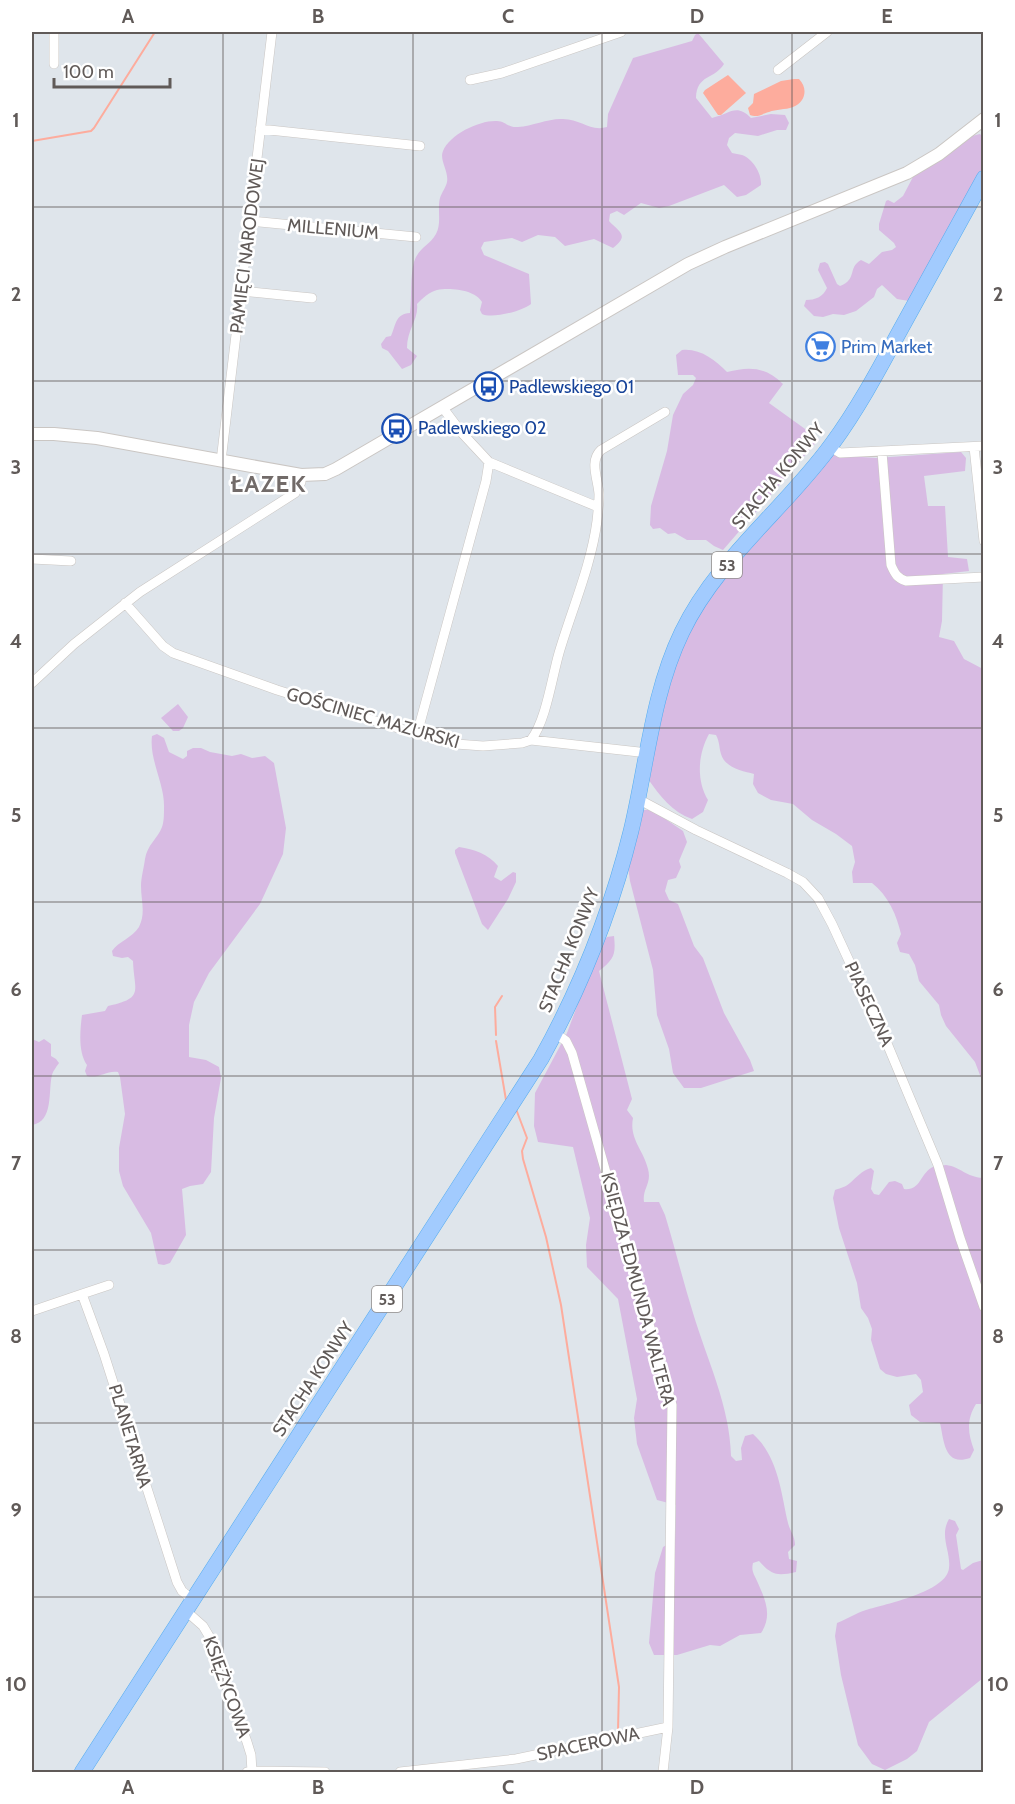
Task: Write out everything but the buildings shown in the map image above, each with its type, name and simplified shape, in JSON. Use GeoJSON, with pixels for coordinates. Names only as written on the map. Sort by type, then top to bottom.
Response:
{"type":"FeatureCollection","features":[{"type":"Feature","properties":{"kind":"main road","name":"STACHA KONWY"},"geometry":{"type":"LineString","coordinates":[[82,1773],[507,1113],[555,1033],[577,990],[601,929],[622,864],[666,671],[673,651],[696,606],[728,563],[792,493],[830,447],[872,383],[984,178]]}},
{"type":"Feature","properties":{"kind":"street"},"geometry":{"type":"LineString","coordinates":[[54,32],[54,64]]}},
{"type":"Feature","properties":{"kind":"street","name":"PAMIĘCI NARODOWEJ"},"geometry":{"type":"LineString","coordinates":[[221,460],[272,32]]}},
{"type":"Feature","properties":{"kind":"street"},"geometry":{"type":"LineString","coordinates":[[470,80],[502,73],[621,32]]}},
{"type":"Feature","properties":{"kind":"street"},"geometry":{"type":"LineString","coordinates":[[778,70],[827,32]]}},
{"type":"Feature","properties":{"kind":"street"},"geometry":{"type":"LineString","coordinates":[[32,434],[97,438],[301,475],[325,474],[443,408],[688,264],[900,177],[981,125]]}},
{"type":"Feature","properties":{"kind":"street"},"geometry":{"type":"LineString","coordinates":[[260,129],[420,146]]}},
{"type":"Feature","properties":{"kind":"street","name":"MILLENIUM"},"geometry":{"type":"LineString","coordinates":[[250,221],[416,237]]}},
{"type":"Feature","properties":{"kind":"street"},"geometry":{"type":"LineString","coordinates":[[241,291],[312,298]]}},
{"type":"Feature","properties":{"kind":"street"},"geometry":{"type":"LineString","coordinates":[[443,408],[456,427],[489,462],[598,507]]}},
{"type":"Feature","properties":{"kind":"street"},"geometry":{"type":"LineString","coordinates":[[531,740],[539,727],[597,524],[599,495],[595,464],[598,452],[665,412]]}},
{"type":"Feature","properties":{"kind":"street"},"geometry":{"type":"LineString","coordinates":[[830,447],[840,453],[979,446],[984,541]]}},
{"type":"Feature","properties":{"kind":"street"},"geometry":{"type":"LineString","coordinates":[[882,452],[891,565],[895,574],[906,581],[984,578]]}},
{"type":"Feature","properties":{"kind":"street"},"geometry":{"type":"LineString","coordinates":[[417,734],[486,481],[489,462]]}},
{"type":"Feature","properties":{"kind":"street"},"geometry":{"type":"LineString","coordinates":[[32,683],[74,644],[125,603],[289,498],[299,488],[301,475]]}},
{"type":"Feature","properties":{"kind":"street"},"geometry":{"type":"LineString","coordinates":[[32,559],[71,561]]}},
{"type":"Feature","properties":{"kind":"street","name":"GOŚCINIEC MAZURSKI"},"geometry":{"type":"LineString","coordinates":[[125,603],[163,646],[180,657],[417,734],[456,744],[475,746],[522,743],[531,740],[648,753]]}},
{"type":"Feature","properties":{"kind":"street","name":"PIASECZNA"},"geometry":{"type":"LineString","coordinates":[[638,800],[787,873],[803,882],[818,898],[886,1041],[938,1166],[984,1307]]}},
{"type":"Feature","properties":{"kind":"street","name":"KSIĘDZA EDMUNDA WALTERA"},"geometry":{"type":"LineString","coordinates":[[555,1033],[566,1041],[572,1053],[672,1405],[668,1727],[663,1773]]}},
{"type":"Feature","properties":{"kind":"street"},"geometry":{"type":"LineString","coordinates":[[32,1311],[109,1285]]}},
{"type":"Feature","properties":{"kind":"street","name":"PLANETARNA"},"geometry":{"type":"LineString","coordinates":[[82,1294],[108,1364],[177,1582],[190,1605]]}},
{"type":"Feature","properties":{"kind":"street","name":"KSIĘŻYCOWA"},"geometry":{"type":"LineString","coordinates":[[190,1605],[209,1636],[247,1742],[250,1772]]}},
{"type":"Feature","properties":{"kind":"street","name":"SPACEROWA"},"geometry":{"type":"LineString","coordinates":[[400,1773],[516,1760],[668,1727]]}},
{"type":"Feature","properties":{"kind":"street"},"geometry":{"type":"LineString","coordinates":[[250,1772],[325,1773]]}},
{"type":"Feature","properties":{"kind":"shaded area"},"geometry":{"type":"Polygon","coordinates":[[[698,33],[724,64],[716,73],[703,81],[697,90],[696,98],[712,118],[737,110],[751,118],[771,114],[785,115],[789,123],[786,130],[777,130],[758,136],[735,133],[729,138],[727,145],[732,153],[746,157],[756,167],[761,185],[746,195],[737,197],[724,185],[669,206],[659,208],[641,203],[624,215],[617,211],[610,214],[609,221],[622,237],[613,248],[594,239],[565,246],[555,237],[538,235],[522,242],[512,238],[484,242],[481,248],[484,255],[529,274],[531,304],[493,316],[482,314],[480,310],[482,302],[469,292],[449,289],[431,292],[417,304],[409,335],[407,348],[417,356],[411,365],[402,369],[388,351],[382,348],[381,344],[386,337],[391,336],[401,315],[410,313],[414,262],[438,230],[440,198],[447,182],[442,154],[452,139],[466,129],[490,121],[500,121],[518,127],[563,119],[595,128],[607,127],[608,114],[633,58],[692,41],[698,33]]]}},
{"type":"Feature","properties":{"kind":"shaded area"},"geometry":{"type":"Polygon","coordinates":[[[728,75],[746,93],[721,115],[718,115],[703,93],[728,75]]]}},
{"type":"Feature","properties":{"kind":"shaded area"},"geometry":{"type":"Polygon","coordinates":[[[799,79],[804,86],[801,102],[790,108],[757,116],[750,115],[748,108],[753,103],[754,94],[781,81],[799,79]]]}},
{"type":"Feature","properties":{"kind":"shaded area"},"geometry":{"type":"Polygon","coordinates":[[[980,134],[983,137],[983,167],[909,301],[897,299],[882,285],[877,289],[874,297],[856,311],[844,315],[814,316],[804,306],[806,300],[818,297],[827,288],[818,270],[820,263],[828,264],[840,286],[849,280],[854,266],[861,260],[869,264],[882,252],[896,247],[879,230],[886,201],[894,203],[903,196],[913,177],[972,136],[980,134]]]}},
{"type":"Feature","properties":{"kind":"shaded area"},"geometry":{"type":"Polygon","coordinates":[[[682,350],[701,353],[727,372],[757,369],[777,378],[783,384],[769,403],[819,439],[723,550],[706,540],[687,540],[675,533],[668,534],[660,528],[653,529],[650,525],[651,506],[667,451],[673,415],[683,394],[693,385],[696,378],[693,375],[678,375],[676,355],[682,350]]]}},
{"type":"Feature","properties":{"kind":"shaded area"},"geometry":{"type":"Polygon","coordinates":[[[961,452],[966,458],[965,471],[924,476],[928,506],[945,506],[948,557],[967,559],[969,571],[943,574],[942,621],[939,637],[954,641],[964,659],[983,669],[983,1083],[975,1062],[946,1026],[939,1005],[919,981],[915,965],[909,954],[900,952],[897,943],[901,934],[887,900],[872,883],[853,883],[852,872],[855,862],[852,846],[812,820],[793,804],[771,800],[758,793],[753,784],[754,774],[735,768],[723,759],[716,735],[709,734],[701,758],[700,776],[708,800],[703,812],[692,819],[678,812],[648,779],[667,678],[684,636],[712,592],[833,455],[876,458],[961,452]]]}},
{"type":"Feature","properties":{"kind":"shaded area"},"geometry":{"type":"Polygon","coordinates":[[[178,704],[188,717],[183,728],[173,731],[161,718],[178,704]]]}},
{"type":"Feature","properties":{"kind":"shaded area"},"geometry":{"type":"Polygon","coordinates":[[[157,734],[164,738],[169,752],[183,759],[187,756],[187,751],[193,748],[232,756],[241,754],[252,758],[265,756],[274,763],[286,828],[283,854],[260,904],[209,973],[194,1002],[189,1025],[189,1057],[206,1060],[219,1067],[221,1078],[214,1118],[211,1172],[203,1184],[182,1189],[186,1235],[170,1263],[164,1265],[158,1264],[151,1233],[123,1186],[119,1171],[119,1148],[125,1114],[120,1077],[118,1072],[87,1076],[85,1071],[87,1065],[80,1041],[82,1015],[105,1011],[108,1006],[128,1000],[135,992],[133,961],[128,957],[113,956],[112,951],[136,931],[141,922],[143,912],[141,883],[145,859],[163,823],[164,799],[152,745],[152,736],[157,734]]]}},
{"type":"Feature","properties":{"kind":"shaded area"},"geometry":{"type":"Polygon","coordinates":[[[641,810],[652,810],[683,831],[687,842],[679,861],[681,867],[676,878],[668,880],[665,891],[669,900],[678,904],[694,946],[703,958],[724,1013],[754,1071],[701,1088],[684,1088],[673,1073],[669,1049],[657,1015],[653,970],[628,867],[641,810]]]}},
{"type":"Feature","properties":{"kind":"shaded area"},"geometry":{"type":"Polygon","coordinates":[[[459,847],[490,858],[498,866],[494,877],[501,881],[513,872],[516,873],[516,882],[508,899],[488,930],[482,924],[455,853],[459,847]]]}},
{"type":"Feature","properties":{"kind":"shaded area"},"geometry":{"type":"Polygon","coordinates":[[[614,936],[613,956],[599,971],[632,1099],[627,1110],[633,1118],[633,1132],[649,1174],[644,1202],[659,1202],[665,1215],[727,1419],[731,1456],[736,1461],[742,1460],[741,1448],[745,1436],[753,1434],[768,1453],[777,1475],[788,1523],[795,1542],[788,1552],[789,1559],[797,1561],[796,1572],[784,1574],[776,1574],[768,1570],[759,1561],[753,1563],[753,1572],[767,1607],[767,1620],[761,1633],[740,1635],[720,1646],[710,1645],[677,1655],[654,1655],[649,1643],[655,1573],[663,1547],[675,1540],[676,1505],[657,1500],[637,1444],[634,1418],[637,1399],[618,1299],[587,1267],[586,1245],[590,1218],[573,1147],[538,1142],[534,1126],[535,1093],[567,1033],[599,947],[607,937],[614,936]]]}},
{"type":"Feature","properties":{"kind":"shaded area"},"geometry":{"type":"Polygon","coordinates":[[[32,1039],[39,1042],[44,1039],[51,1044],[51,1056],[59,1063],[52,1075],[47,1112],[39,1123],[32,1125],[32,1039]]]}},
{"type":"Feature","properties":{"kind":"shaded area"},"geometry":{"type":"Polygon","coordinates":[[[946,1165],[983,1178],[984,1404],[976,1404],[971,1416],[969,1427],[974,1450],[970,1458],[961,1460],[955,1459],[947,1450],[940,1423],[920,1422],[911,1415],[909,1405],[923,1392],[921,1380],[916,1374],[897,1377],[886,1374],[880,1369],[871,1340],[872,1329],[861,1308],[857,1283],[839,1228],[833,1198],[835,1190],[847,1186],[862,1172],[871,1168],[874,1171],[871,1189],[874,1194],[879,1195],[889,1182],[895,1181],[902,1184],[904,1189],[913,1188],[931,1168],[946,1165]]]}},
{"type":"Feature","properties":{"kind":"shaded area"},"geometry":{"type":"Polygon","coordinates":[[[949,1519],[955,1521],[959,1529],[956,1535],[961,1569],[983,1560],[983,1678],[929,1722],[917,1751],[885,1770],[872,1764],[858,1745],[841,1675],[835,1636],[837,1623],[862,1611],[914,1596],[938,1584],[946,1576],[949,1568],[945,1531],[949,1519]]]}},
{"type":"Feature","properties":{"kind":"waterway"},"geometry":{"type":"LineString","coordinates":[[32,141],[91,131],[155,32]]}},
{"type":"Feature","properties":{"kind":"waterway"},"geometry":{"type":"LineString","coordinates":[[496,1035],[495,1007],[502,996]]}},
{"type":"Feature","properties":{"kind":"waterway"},"geometry":{"type":"LineString","coordinates":[[496,1041],[506,1100]]}},
{"type":"Feature","properties":{"kind":"waterway"},"geometry":{"type":"LineString","coordinates":[[516,1109],[527,1138],[522,1151],[523,1159],[546,1237],[561,1305],[619,1687],[618,1731]]}},
{"type":"Feature","properties":{"kind":"place","name":"Prim Market"},"geometry":{"type":"Point","coordinates":[820,347]}},
{"type":"Feature","properties":{"kind":"place","name":"Padlewskiego 01"},"geometry":{"type":"Point","coordinates":[488,387]}},
{"type":"Feature","properties":{"kind":"place","name":"Padlewskiego 02"},"geometry":{"type":"Point","coordinates":[397,428]}},
{"type":"Feature","properties":{"kind":"district","name":"ŁAZEK"},"geometry":{"type":"Point","coordinates":[269,484]}}]}
